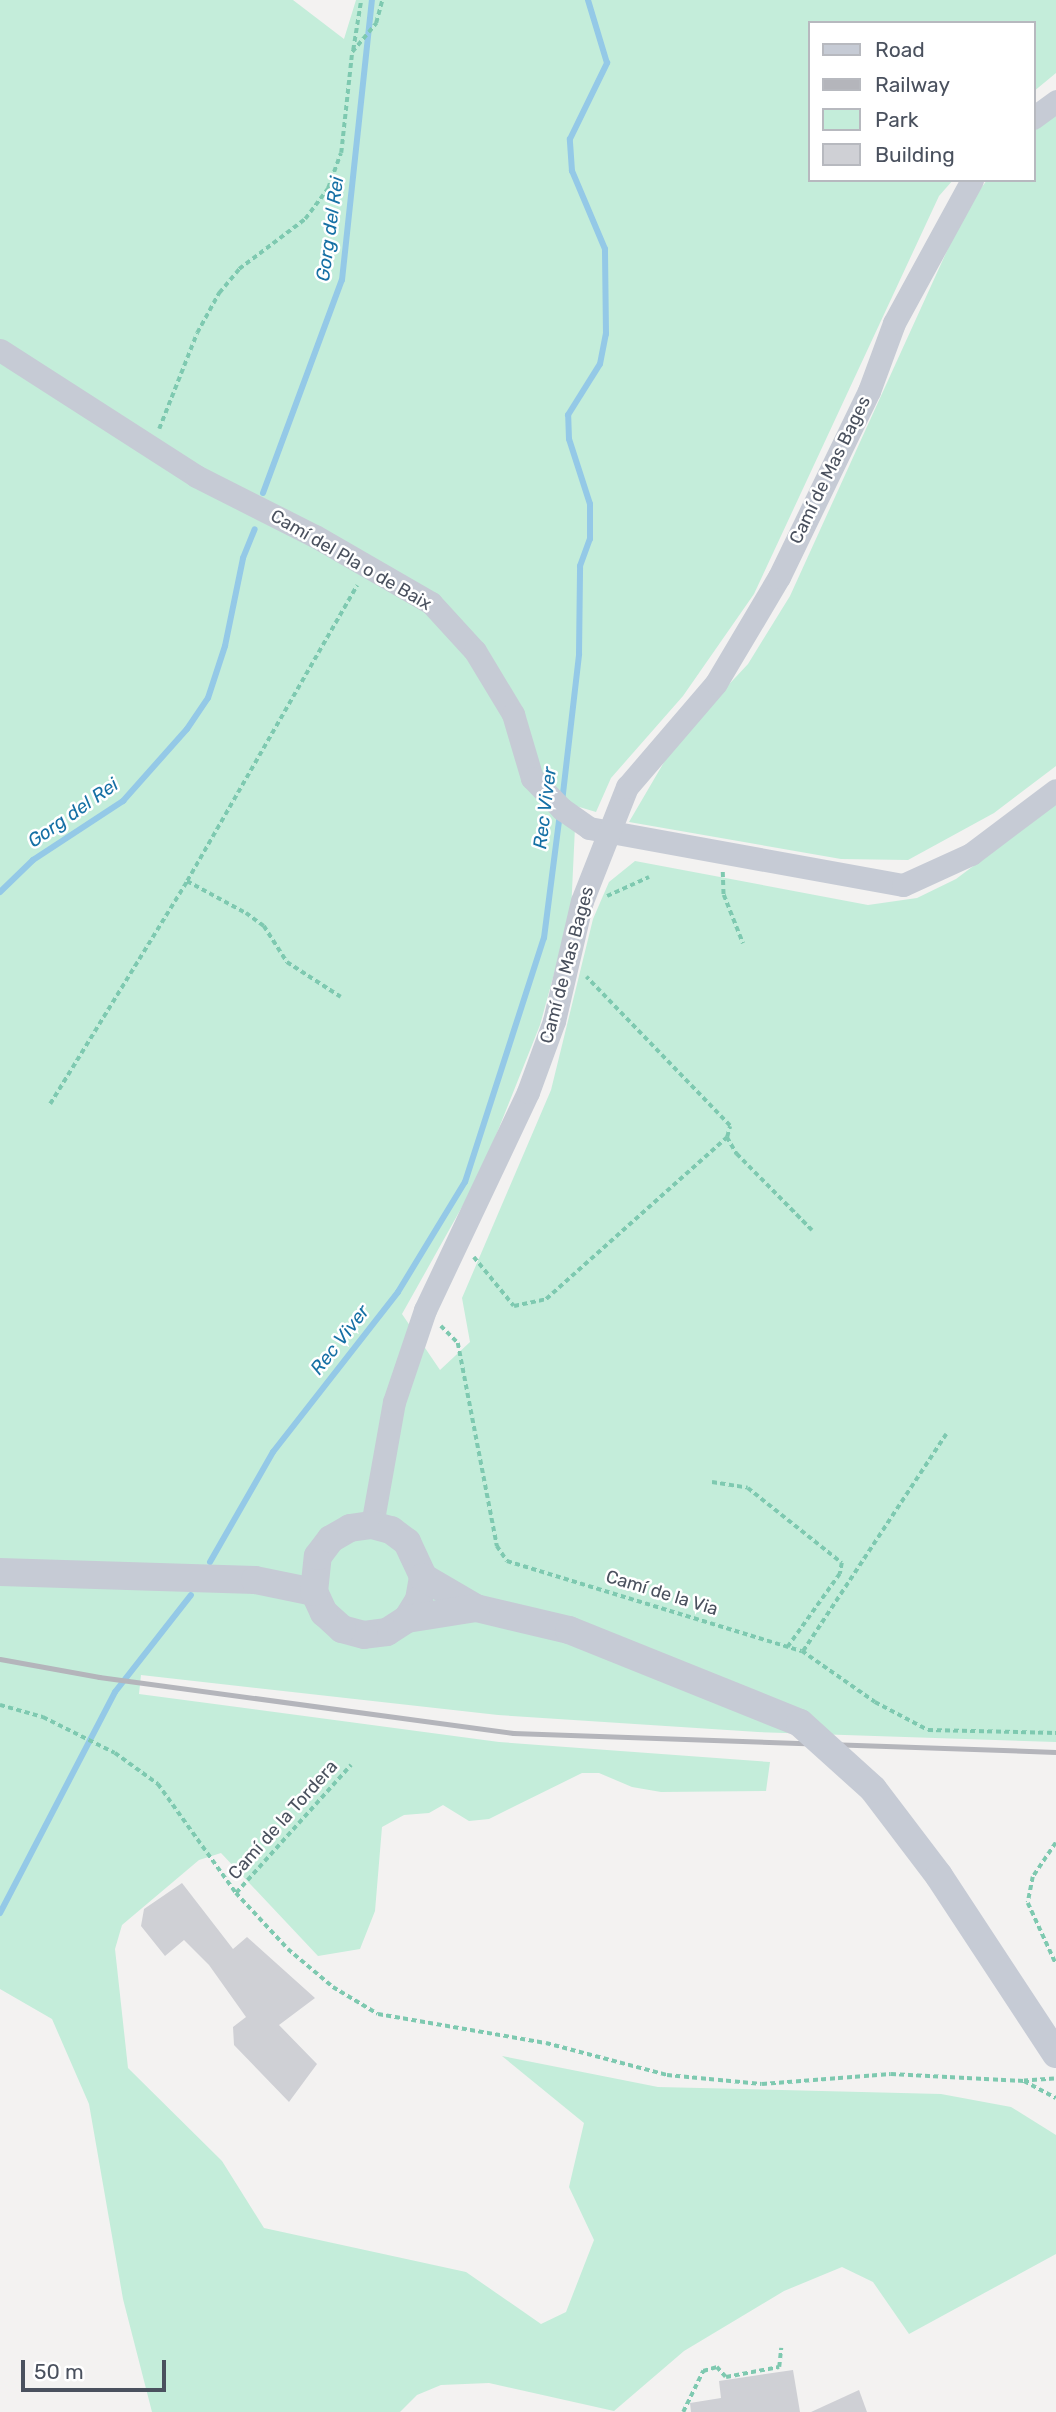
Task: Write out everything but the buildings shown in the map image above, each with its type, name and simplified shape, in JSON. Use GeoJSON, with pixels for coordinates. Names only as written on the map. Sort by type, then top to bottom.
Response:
{"type":"FeatureCollection","features":[{"type":"Feature","properties":{"kind":"street"},"geometry":{"type":"LineString","coordinates":[[1035,117],[1056,101]]}},
{"type":"Feature","properties":{"kind":"street","name":"Camí de Mas Bages"},"geometry":{"type":"LineString","coordinates":[[372,1525],[394,1402],[425,1310],[528,1092],[554,1021],[582,901],[599,856],[598,830],[627,787],[716,683],[779,577],[869,391],[894,323],[971,182]]}},
{"type":"Feature","properties":{"kind":"street","name":"Camí del Pla o de Baix"},"geometry":{"type":"LineString","coordinates":[[0,350],[151,449],[431,603],[475,651],[513,714],[532,778],[562,809],[598,830],[903,885],[971,854],[1056,790]]}},
{"type":"Feature","properties":{"kind":"street"},"geometry":{"type":"LineString","coordinates":[[407,1619],[419,1600],[423,1577],[407,1542],[372,1525],[350,1528],[331,1539],[318,1556],[314,1592],[324,1614],[342,1629],[364,1636],[387,1632],[407,1619],[476,1608]]}},
{"type":"Feature","properties":{"kind":"street"},"geometry":{"type":"LineString","coordinates":[[255,1580],[318,1556]]}},
{"type":"Feature","properties":{"kind":"street"},"geometry":{"type":"LineString","coordinates":[[0,1572],[255,1580],[314,1592]]}},
{"type":"Feature","properties":{"kind":"street"},"geometry":{"type":"LineString","coordinates":[[423,1577],[476,1608],[569,1630],[800,1723],[873,1789],[939,1876],[1056,2054]]}},
{"type":"Feature","properties":{"kind":"path"},"geometry":{"type":"LineString","coordinates":[[151,449],[197,333],[219,293],[239,269],[305,219],[328,188],[341,153],[360,0]]}},
{"type":"Feature","properties":{"kind":"path"},"geometry":{"type":"LineString","coordinates":[[352,52],[376,23],[382,0]]}},
{"type":"Feature","properties":{"kind":"path"},"geometry":{"type":"LineString","coordinates":[[50,1104],[187,881],[367,568]]}},
{"type":"Feature","properties":{"kind":"path"},"geometry":{"type":"LineString","coordinates":[[723,852],[724,895],[743,943]]}},
{"type":"Feature","properties":{"kind":"path"},"geometry":{"type":"LineString","coordinates":[[599,856],[606,876],[601,896],[612,896],[649,877]]}},
{"type":"Feature","properties":{"kind":"path"},"geometry":{"type":"LineString","coordinates":[[187,881],[255,919],[287,962],[341,997]]}},
{"type":"Feature","properties":{"kind":"path"},"geometry":{"type":"LineString","coordinates":[[474,1247],[474,1256],[513,1307],[547,1299],[727,1137],[730,1126],[580,972],[577,983]]}},
{"type":"Feature","properties":{"kind":"path"},"geometry":{"type":"LineString","coordinates":[[727,1137],[737,1153],[811,1230]]}},
{"type":"Feature","properties":{"kind":"path","name":"Camí de la Via"},"geometry":{"type":"LineString","coordinates":[[425,1310],[458,1343],[497,1546],[507,1560],[802,1651],[875,1702],[928,1730],[1056,1733]]}},
{"type":"Feature","properties":{"kind":"path"},"geometry":{"type":"LineString","coordinates":[[802,1651],[946,1434]]}},
{"type":"Feature","properties":{"kind":"path"},"geometry":{"type":"LineString","coordinates":[[712,1482],[748,1488],[842,1563],[840,1574],[788,1647]]}},
{"type":"Feature","properties":{"kind":"path"},"geometry":{"type":"LineString","coordinates":[[0,1705],[43,1717],[115,1753],[158,1784],[236,1893],[288,1950],[333,1987],[378,2014],[546,2043],[667,2075],[762,2084],[891,2074],[1024,2081],[1056,2078]]}},
{"type":"Feature","properties":{"kind":"path","name":"Camí de la Tordera"},"geometry":{"type":"LineString","coordinates":[[236,1893],[351,1765]]}},
{"type":"Feature","properties":{"kind":"path"},"geometry":{"type":"LineString","coordinates":[[1056,1843],[1033,1877],[1028,1903],[1031,1918],[1056,1964]]}},
{"type":"Feature","properties":{"kind":"path"},"geometry":{"type":"LineString","coordinates":[[1024,2081],[1056,2098]]}},
{"type":"Feature","properties":{"kind":"path"},"geometry":{"type":"LineString","coordinates":[[683,2411],[703,2371],[717,2367],[726,2377],[779,2367],[781,2348]]}},
{"type":"Feature","properties":{"kind":"green space"},"geometry":{"type":"Polygon","coordinates":[[[0,0],[293,0],[344,39],[356,0],[1056,0],[1056,73],[1035,90],[1035,21],[808,21],[808,182],[951,182],[939,196],[754,594],[683,696],[611,778],[596,812],[576,806],[571,912],[540,1025],[481,1173],[402,1314],[440,1370],[470,1342],[462,1298],[551,1090],[593,919],[609,882],[635,861],[868,905],[917,898],[956,879],[1056,804],[1056,1742],[758,1732],[498,1715],[141,1675],[139,1694],[499,1742],[770,1762],[766,1791],[661,1792],[632,1787],[599,1773],[582,1773],[489,1819],[469,1821],[443,1805],[429,1813],[404,1815],[382,1827],[375,1911],[360,1949],[318,1956],[221,1853],[199,1860],[122,1925],[115,1949],[128,2068],[222,2161],[264,2228],[466,2272],[541,2324],[566,2312],[594,2240],[569,2187],[584,2123],[502,2056],[658,2087],[941,2094],[1011,2107],[1056,2135],[1056,2254],[909,2334],[873,2282],[842,2267],[784,2291],[684,2351],[614,2411],[489,2383],[441,2385],[417,2395],[400,2412],[152,2412],[123,2299],[89,2104],[52,2019],[0,1989],[0,0]]]}},
{"type":"Feature","properties":{"kind":"green space"},"geometry":{"type":"Polygon","coordinates":[[[1056,113],[1056,766],[994,813],[908,860],[841,859],[629,822],[677,740],[748,664],[790,596],[966,209],[986,182],[1035,182],[1035,128],[1056,113]]]}},
{"type":"Feature","properties":{"kind":"waterway","name":"Gorg del Rei"},"geometry":{"type":"LineString","coordinates":[[263,493],[342,280],[372,0]]}},
{"type":"Feature","properties":{"kind":"waterway","name":"Rec Viver"},"geometry":{"type":"LineString","coordinates":[[562,802],[579,654],[580,566],[590,539],[590,504],[569,439],[568,415],[600,364],[606,334],[605,249],[572,171],[570,139],[607,63],[588,0]]}},
{"type":"Feature","properties":{"kind":"waterway","name":"Gorg del Rei"},"geometry":{"type":"LineString","coordinates":[[0,892],[33,860],[123,801],[187,729],[208,698],[225,646],[243,558],[255,529]]}},
{"type":"Feature","properties":{"kind":"waterway","name":"Rec Viver"},"geometry":{"type":"LineString","coordinates":[[210,1562],[273,1452],[398,1292],[465,1182],[544,938],[560,813]]}},
{"type":"Feature","properties":{"kind":"waterway","name":"Rec Viver"},"geometry":{"type":"LineString","coordinates":[[0,1913],[115,1692],[191,1595]]}},
{"type":"Feature","properties":{"kind":"railway"},"geometry":{"type":"LineString","coordinates":[[0,1659],[99,1677],[513,1733],[1056,1752]]}}]}
